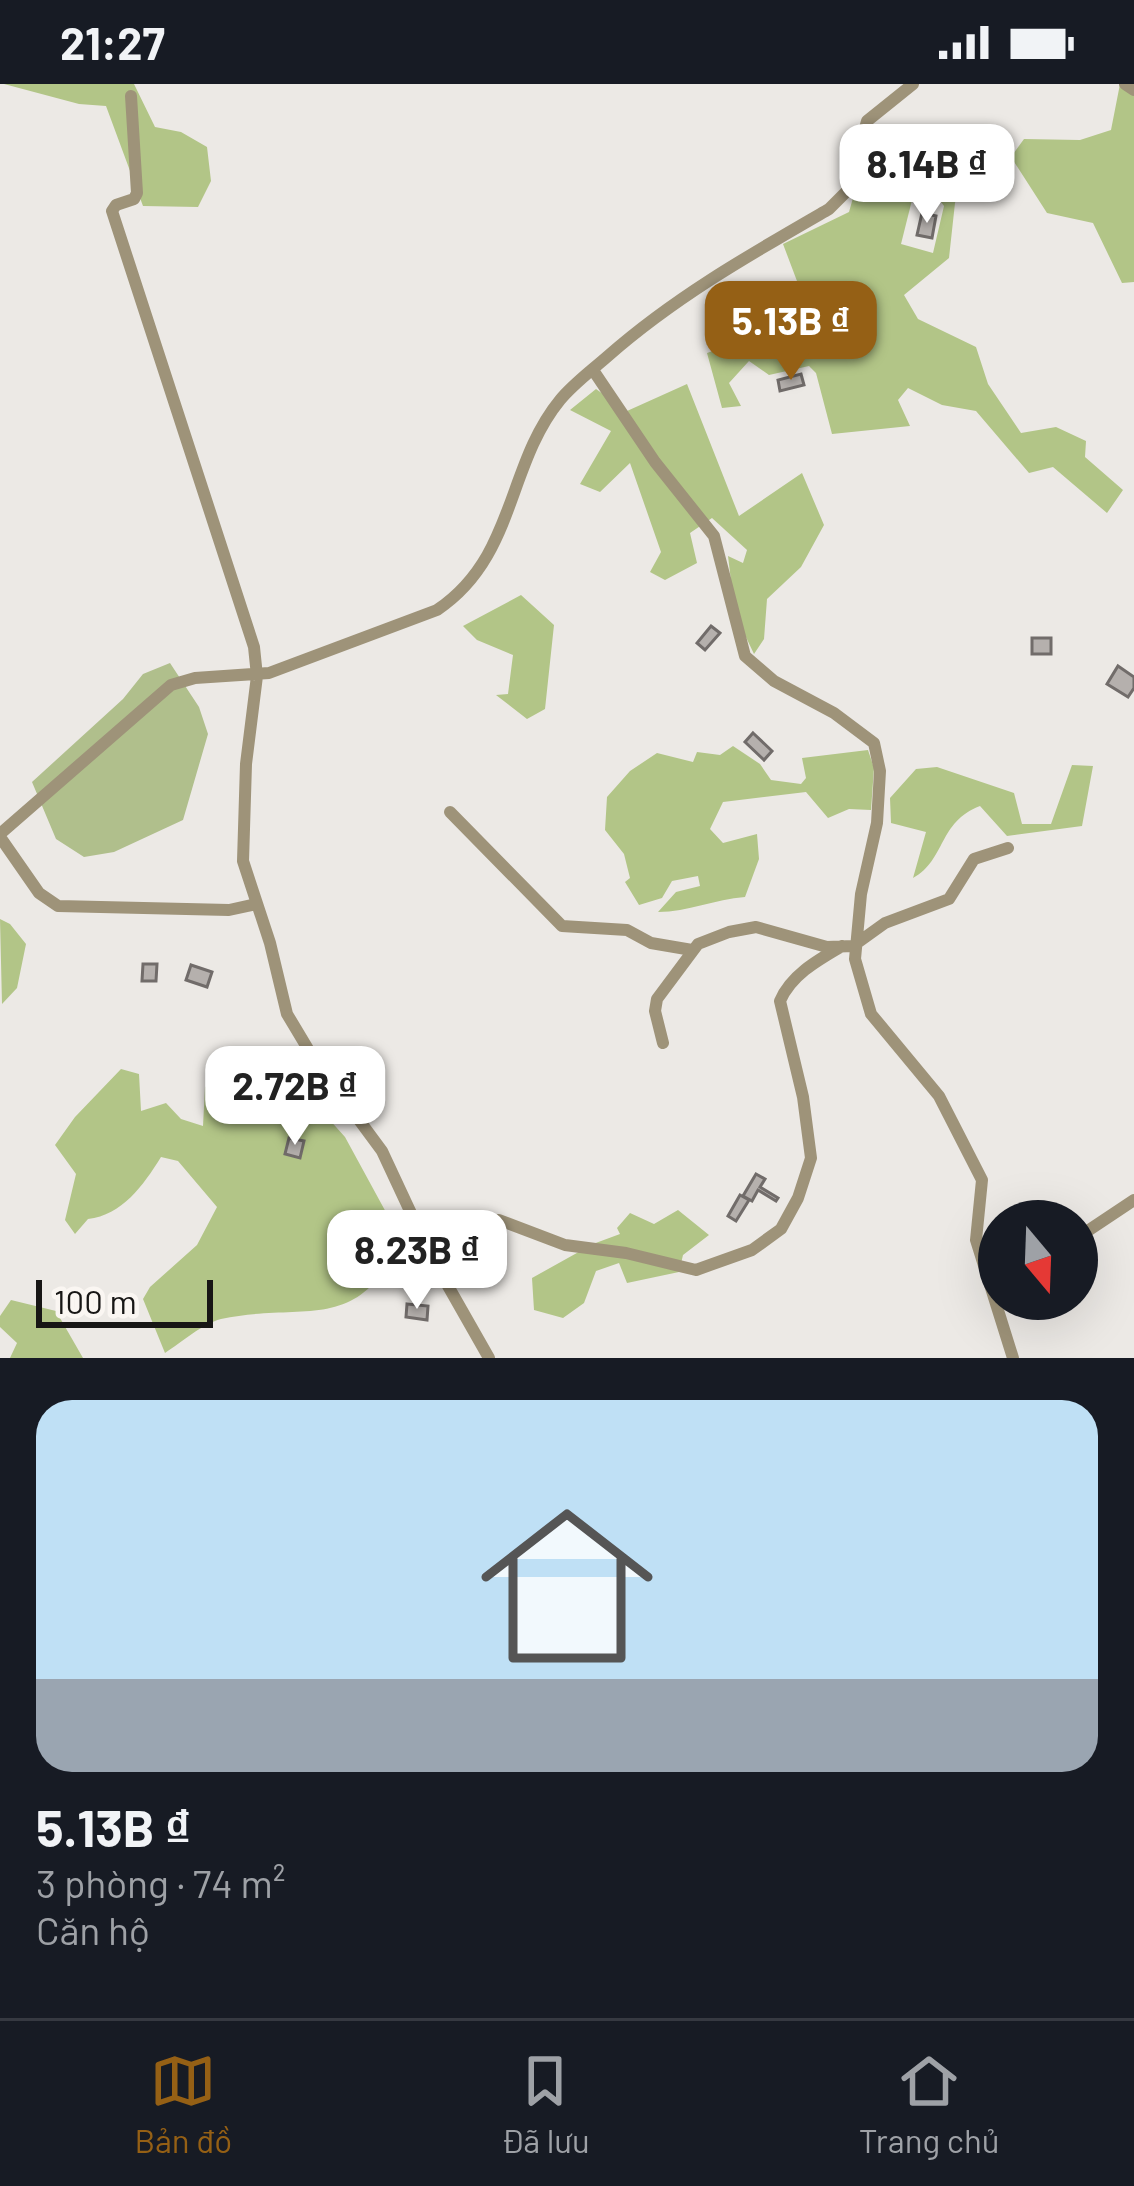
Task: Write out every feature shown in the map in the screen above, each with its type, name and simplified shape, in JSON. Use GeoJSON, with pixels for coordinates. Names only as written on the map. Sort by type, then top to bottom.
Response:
{"type":"FeatureCollection","features":[{"type":"Feature","properties":{"kind":"street"},"geometry":{"type":"LineString","coordinates":[[256,904],[215,910],[58,906],[34,887],[0,836],[171,686],[195,678],[257,676],[437,610],[453,599],[500,536],[539,431],[561,398],[682,295],[829,209],[848,190],[867,121],[913,84]]}},
{"type":"Feature","properties":{"kind":"street"},"geometry":{"type":"LineString","coordinates":[[1126,84],[1134,90]]}},
{"type":"Feature","properties":{"kind":"street"},"geometry":{"type":"LineString","coordinates":[[131,96],[137,193],[134,200],[112,212],[254,647],[257,676],[243,868],[291,1024],[382,1151],[420,1234],[489,1358]]}},
{"type":"Feature","properties":{"kind":"street"},"geometry":{"type":"LineString","coordinates":[[592,370],[655,462],[714,536],[745,656],[774,681],[833,713],[874,743],[880,782],[868,869],[848,946],[871,1014],[939,1096],[982,1180],[980,1200]]}},
{"type":"Feature","properties":{"kind":"street"},"geometry":{"type":"LineString","coordinates":[[450,812],[562,926],[627,929],[651,943],[692,950]]}},
{"type":"Feature","properties":{"kind":"street"},"geometry":{"type":"LineString","coordinates":[[420,1234],[446,1224],[499,1220],[566,1245],[695,1270],[752,1250],[781,1228],[798,1198],[811,1158],[803,1097],[780,1001],[785,988],[811,964],[885,923],[949,899],[974,859],[1009,848]]}},
{"type":"Feature","properties":{"kind":"street"},"geometry":{"type":"LineString","coordinates":[[663,1043],[656,1019],[657,999],[692,950],[705,940],[756,927],[785,938],[848,946]]}},
{"type":"Feature","properties":{"kind":"street"},"geometry":{"type":"LineString","coordinates":[[1098,1224],[1134,1200]]}},
{"type":"Feature","properties":{"kind":"street"},"geometry":{"type":"LineString","coordinates":[[1001,1320],[1013,1358]]}},
{"type":"Feature","properties":{"kind":"green space"},"geometry":{"type":"Polygon","coordinates":[[[4,84],[134,84],[155,127],[181,132],[207,147],[211,181],[198,207],[143,206],[106,106],[79,104],[4,84]]]}},
{"type":"Feature","properties":{"kind":"green space"},"geometry":{"type":"Polygon","coordinates":[[[1120,84],[1134,84],[1134,282],[1122,283],[1093,223],[1047,213],[1011,157],[1024,139],[1080,140],[1111,130],[1120,84]]]}},
{"type":"Feature","properties":{"kind":"green space"},"geometry":{"type":"Polygon","coordinates":[[[943,129],[968,160],[955,203],[949,258],[904,295],[918,319],[976,347],[988,384],[1021,433],[1056,427],[1086,441],[1085,457],[1123,490],[1107,513],[1053,467],[1029,473],[976,411],[942,405],[908,388],[898,400],[910,426],[832,434],[816,373],[809,366],[769,375],[749,361],[729,383],[741,406],[722,408],[707,353],[782,327],[800,289],[783,244],[849,212],[862,166],[878,161],[915,188],[901,244],[933,253],[944,206],[928,184],[931,152],[922,139],[943,129]]]}},
{"type":"Feature","properties":{"kind":"green space"},"geometry":{"type":"Polygon","coordinates":[[[687,384],[739,516],[802,473],[824,525],[801,567],[767,599],[764,639],[754,654],[735,614],[728,556],[743,563],[747,550],[712,518],[690,533],[697,563],[665,580],[650,572],[661,552],[630,463],[600,492],[580,484],[611,431],[570,410],[596,389],[627,411],[687,384]]]}},
{"type":"Feature","properties":{"kind":"green space"},"geometry":{"type":"Polygon","coordinates":[[[521,595],[554,625],[545,709],[527,719],[496,695],[508,694],[513,655],[477,640],[463,626],[521,595]]]}},
{"type":"Feature","properties":{"kind":"green space"},"geometry":{"type":"Polygon","coordinates":[[[170,663],[199,707],[208,734],[183,820],[114,852],[84,857],[56,839],[32,782],[123,699],[143,674],[170,663]]]}},
{"type":"Feature","properties":{"kind":"green space"},"geometry":{"type":"Polygon","coordinates":[[[733,746],[760,764],[771,780],[801,784],[806,778],[802,758],[868,750],[874,768],[871,810],[849,809],[828,818],[806,792],[723,802],[710,829],[723,843],[757,834],[759,859],[745,897],[658,912],[676,892],[700,886],[698,876],[672,881],[662,898],[639,905],[625,882],[630,878],[624,854],[605,830],[607,797],[630,771],[657,753],[693,762],[697,752],[720,755],[733,746]]]}},
{"type":"Feature","properties":{"kind":"green space"},"geometry":{"type":"Polygon","coordinates":[[[1072,765],[1093,766],[1082,826],[1007,836],[980,806],[956,821],[931,861],[913,878],[926,832],[891,823],[890,798],[916,769],[937,767],[1014,793],[1022,824],[1051,824],[1072,765]]]}},
{"type":"Feature","properties":{"kind":"green space"},"geometry":{"type":"Polygon","coordinates":[[[0,919],[26,944],[17,988],[2,1004],[0,919]]]}},
{"type":"Feature","properties":{"kind":"green space"},"geometry":{"type":"Polygon","coordinates":[[[250,1064],[285,1105],[310,1098],[345,1137],[400,1238],[367,1290],[347,1302],[326,1309],[221,1319],[165,1353],[143,1299],[197,1245],[217,1207],[178,1161],[161,1157],[130,1197],[111,1212],[88,1219],[75,1234],[65,1220],[76,1174],[55,1145],[121,1069],[139,1074],[141,1111],[166,1103],[181,1119],[203,1126],[205,1087],[250,1064]]]}},
{"type":"Feature","properties":{"kind":"green space"},"geometry":{"type":"Polygon","coordinates":[[[678,1210],[709,1235],[683,1255],[679,1272],[627,1283],[619,1263],[596,1271],[584,1303],[563,1318],[534,1310],[532,1278],[620,1234],[617,1228],[630,1213],[654,1224],[678,1210]]]}},
{"type":"Feature","properties":{"kind":"green space"},"geometry":{"type":"Polygon","coordinates":[[[11,1300],[56,1311],[83,1358],[10,1358],[17,1343],[0,1327],[0,1316],[11,1300]]]}},
{"type":"Feature","properties":{"kind":"building"},"geometry":{"type":"Polygon","coordinates":[[[922,213],[936,216],[932,238],[917,235],[922,213]]]}},
{"type":"Feature","properties":{"kind":"building"},"geometry":{"type":"Polygon","coordinates":[[[801,374],[804,385],[780,391],[778,380],[801,374]]]}},
{"type":"Feature","properties":{"kind":"building"},"geometry":{"type":"Polygon","coordinates":[[[711,626],[720,633],[705,650],[697,643],[711,626]]]}},
{"type":"Feature","properties":{"kind":"building"},"geometry":{"type":"Polygon","coordinates":[[[1032,638],[1051,638],[1051,654],[1032,654],[1032,638]]]}},
{"type":"Feature","properties":{"kind":"building"},"geometry":{"type":"Polygon","coordinates":[[[1118,666],[1134,677],[1128,697],[1107,684],[1118,666]]]}},
{"type":"Feature","properties":{"kind":"building"},"geometry":{"type":"Polygon","coordinates":[[[753,733],[772,751],[764,760],[745,742],[753,733]]]}},
{"type":"Feature","properties":{"kind":"building"},"geometry":{"type":"Polygon","coordinates":[[[143,964],[157,964],[156,981],[142,981],[143,964]]]}},
{"type":"Feature","properties":{"kind":"building"},"geometry":{"type":"Polygon","coordinates":[[[191,965],[212,972],[207,987],[186,980],[191,965]]]}},
{"type":"Feature","properties":{"kind":"building"},"geometry":{"type":"Polygon","coordinates":[[[289,1138],[304,1141],[300,1158],[285,1154],[289,1138]]]}},
{"type":"Feature","properties":{"kind":"building"},"geometry":{"type":"Polygon","coordinates":[[[756,1174],[765,1179],[760,1187],[776,1201],[758,1190],[752,1201],[743,1196],[756,1174]]]}},
{"type":"Feature","properties":{"kind":"building"},"geometry":{"type":"Polygon","coordinates":[[[740,1195],[749,1200],[736,1221],[728,1216],[740,1195]]]}},
{"type":"Feature","properties":{"kind":"building"},"geometry":{"type":"Polygon","coordinates":[[[407,1304],[428,1306],[427,1320],[406,1317],[407,1304]]]}}]}
